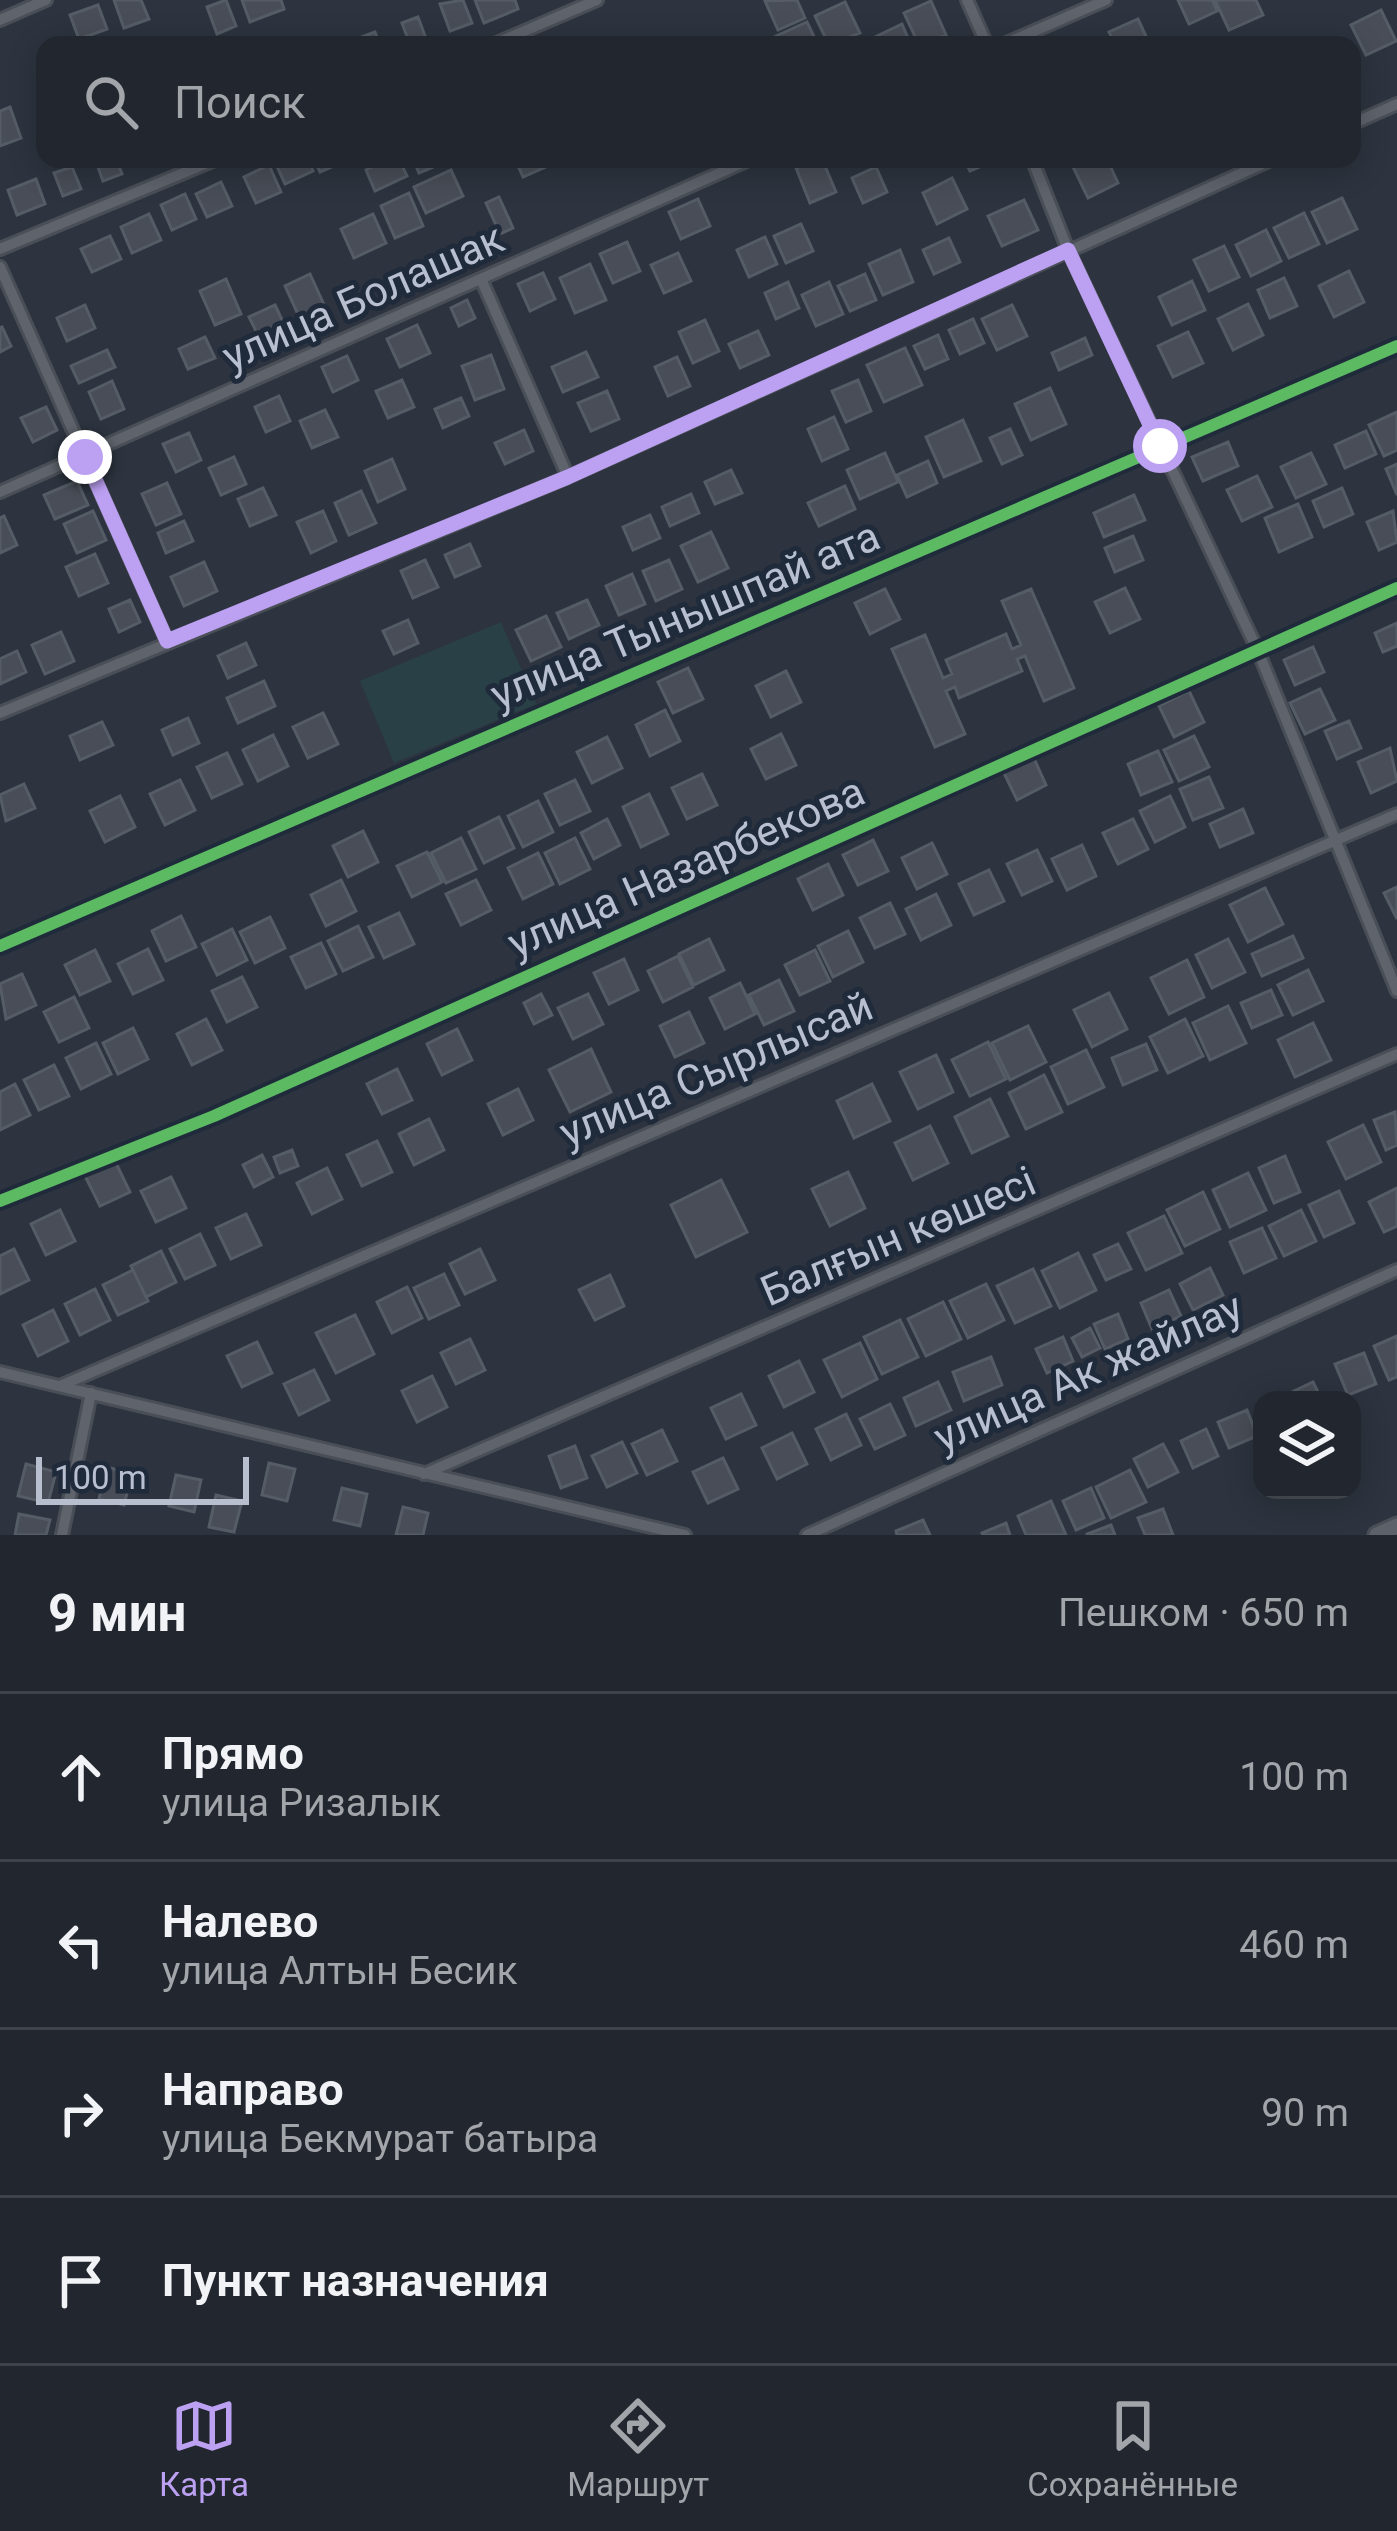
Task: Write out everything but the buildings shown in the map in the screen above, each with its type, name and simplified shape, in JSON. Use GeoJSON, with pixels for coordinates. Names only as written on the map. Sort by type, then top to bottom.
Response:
{"type":"FeatureCollection","features":[{"type":"Feature","properties":{"kind":"street"},"geometry":{"type":"LineString","coordinates":[[0,20],[46,0]]}},
{"type":"Feature","properties":{"kind":"street"},"geometry":{"type":"LineString","coordinates":[[513,36],[597,0]]}},
{"type":"Feature","properties":{"kind":"street"},"geometry":{"type":"LineString","coordinates":[[967,0],[984,36]]}},
{"type":"Feature","properties":{"kind":"street"},"geometry":{"type":"LineString","coordinates":[[1023,36],[1106,0]]}},
{"type":"Feature","properties":{"kind":"street"},"geometry":{"type":"LineString","coordinates":[[1361,120],[1397,104]]}},
{"type":"Feature","properties":{"kind":"street"},"geometry":{"type":"LineString","coordinates":[[0,249],[196,168]]}},
{"type":"Feature","properties":{"kind":"street","name":"улица Болашак"},"geometry":{"type":"LineString","coordinates":[[0,492],[731,168]]}},
{"type":"Feature","properties":{"kind":"street"},"geometry":{"type":"LineString","coordinates":[[1036,168],[1068,250],[1258,651],[1397,991]]}},
{"type":"Feature","properties":{"kind":"street"},"geometry":{"type":"LineString","coordinates":[[0,713],[568,477],[1253,168]]}},
{"type":"Feature","properties":{"kind":"street"},"geometry":{"type":"LineString","coordinates":[[0,267],[167,641]]}},
{"type":"Feature","properties":{"kind":"street"},"geometry":{"type":"LineString","coordinates":[[482,281],[568,477]]}},
{"type":"Feature","properties":{"kind":"street","name":"улица Тынышпай ата"},"geometry":{"type":"LineString","coordinates":[[0,946],[1397,346]]}},
{"type":"Feature","properties":{"kind":"street","name":"улица Назарбекова"},"geometry":{"type":"LineString","coordinates":[[0,1201],[214,1116],[1397,588]]}},
{"type":"Feature","properties":{"kind":"street","name":"улица Сырлысай"},"geometry":{"type":"LineString","coordinates":[[62,1385],[1397,814]]}},
{"type":"Feature","properties":{"kind":"street","name":"Балғын көшесі"},"geometry":{"type":"LineString","coordinates":[[424,1474],[1397,1054]]}},
{"type":"Feature","properties":{"kind":"street","name":"улица Ак жайлау"},"geometry":{"type":"LineString","coordinates":[[807,1535],[1397,1270]]}},
{"type":"Feature","properties":{"kind":"street"},"geometry":{"type":"LineString","coordinates":[[0,1372],[686,1535]]}},
{"type":"Feature","properties":{"kind":"street"},"geometry":{"type":"LineString","coordinates":[[62,1535],[92,1393]]}},
{"type":"Feature","properties":{"kind":"street"},"geometry":{"type":"LineString","coordinates":[[1377,1535],[1397,1526]]}},
{"type":"Feature","properties":{"kind":"green space"},"geometry":{"type":"Polygon","coordinates":[[[501,622],[536,704],[394,763],[360,681],[501,622]]]}},
{"type":"Feature","properties":{"kind":"cycle path"},"geometry":{"type":"LineString","coordinates":[[0,946],[1397,346]]}},
{"type":"Feature","properties":{"kind":"cycle path"},"geometry":{"type":"LineString","coordinates":[[0,1201],[214,1116],[1397,588]]}},
{"type":"Feature","properties":{"kind":"route"},"geometry":{"type":"LineString","coordinates":[[85,457],[167,641],[568,477],[1068,250],[1160,446]]}}]}
